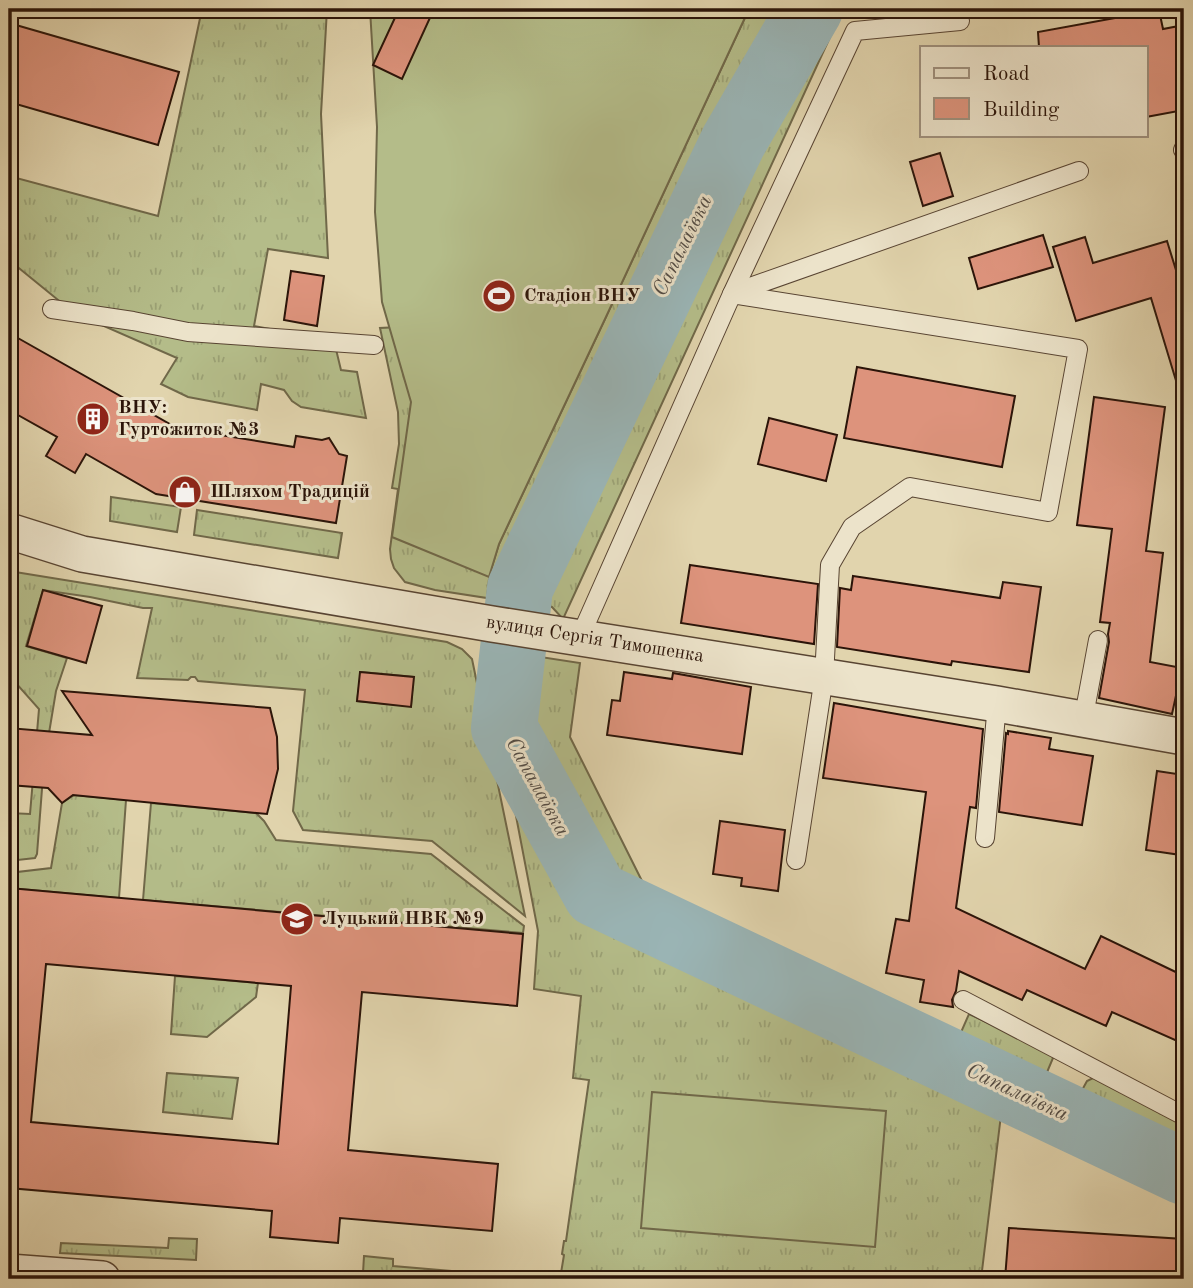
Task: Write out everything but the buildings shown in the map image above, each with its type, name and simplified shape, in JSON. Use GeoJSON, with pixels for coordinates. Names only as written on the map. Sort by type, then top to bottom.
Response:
{"type":"FeatureCollection","features":[{"type":"Feature","properties":{"kind":"street","name":"вулиця Сергія Тимошенка"},"geometry":{"type":"LineString","coordinates":[[9,531],[82,554],[1184,737]]}},
{"type":"Feature","properties":{"kind":"street"},"geometry":{"type":"LineString","coordinates":[[9,1272],[102,1279]]}},
{"type":"Feature","properties":{"kind":"lane"},"geometry":{"type":"LineString","coordinates":[[564,635],[732,293],[855,31],[960,22]]}},
{"type":"Feature","properties":{"kind":"lane"},"geometry":{"type":"LineString","coordinates":[[732,293],[1079,171]]}},
{"type":"Feature","properties":{"kind":"lane"},"geometry":{"type":"LineString","coordinates":[[732,293],[1078,349],[1048,512],[909,487],[852,527],[830,565],[824,677],[796,860]]}},
{"type":"Feature","properties":{"kind":"lane"},"geometry":{"type":"LineString","coordinates":[[52,309],[188,332],[374,345]]}},
{"type":"Feature","properties":{"kind":"lane"},"geometry":{"type":"LineString","coordinates":[[1083,720],[1098,640]]}},
{"type":"Feature","properties":{"kind":"lane"},"geometry":{"type":"LineString","coordinates":[[985,838],[997,704]]}},
{"type":"Feature","properties":{"kind":"lane"},"geometry":{"type":"LineString","coordinates":[[963,1000],[1184,1116]]}},
{"type":"Feature","properties":{"kind":"green space"},"geometry":{"type":"Polygon","coordinates":[[[202,9],[327,9],[321,114],[328,258],[268,249],[254,326],[334,341],[341,370],[357,372],[366,418],[301,407],[292,401],[284,390],[261,384],[257,410],[188,397],[161,384],[177,358],[74,313],[9,260],[9,176],[158,216],[202,9]]]}},
{"type":"Feature","properties":{"kind":"green space","name":"Стадіон ВНУ"},"geometry":{"type":"Polygon","coordinates":[[[370,9],[749,9],[499,544],[489,577],[392,537],[411,402],[382,302],[375,212],[377,127],[370,9]]]}},
{"type":"Feature","properties":{"kind":"green space"},"geometry":{"type":"Polygon","coordinates":[[[749,9],[843,9],[563,619],[552,607],[496,599],[489,579],[487,598],[435,590],[405,582],[394,568],[390,549],[398,489],[392,488],[399,444],[398,412],[380,328],[421,326],[489,576],[499,544],[749,9]]]}},
{"type":"Feature","properties":{"kind":"green space"},"geometry":{"type":"Polygon","coordinates":[[[111,497],[181,507],[177,532],[110,521],[111,497]]]}},
{"type":"Feature","properties":{"kind":"green space"},"geometry":{"type":"Polygon","coordinates":[[[197,510],[342,533],[338,558],[194,535],[197,510]]]}},
{"type":"Feature","properties":{"kind":"green space"},"geometry":{"type":"Polygon","coordinates":[[[9,571],[447,642],[462,649],[472,659],[525,916],[432,841],[303,830],[293,811],[305,690],[198,681],[195,677],[188,680],[137,678],[152,608],[43,590],[26,646],[67,658],[56,691],[44,763],[37,854],[35,858],[9,861],[9,813],[30,814],[39,709],[15,682],[9,682],[9,571]],[[361,672],[357,701],[411,706],[413,677],[361,672]]]}},
{"type":"Feature","properties":{"kind":"green space"},"geometry":{"type":"Polygon","coordinates":[[[488,649],[580,663],[570,737],[649,895],[743,958],[952,1053],[969,1014],[1051,1053],[1053,1058],[1045,1077],[1081,1092],[1087,1081],[1095,1077],[1184,1126],[1184,1196],[1077,1142],[1001,1115],[981,1279],[560,1279],[589,1080],[573,1078],[581,996],[534,989],[538,931],[494,701],[488,649]]]}},
{"type":"Feature","properties":{"kind":"green space"},"geometry":{"type":"Polygon","coordinates":[[[74,795],[126,800],[119,898],[9,888],[9,873],[51,868],[62,803],[74,795]]]}},
{"type":"Feature","properties":{"kind":"green space"},"geometry":{"type":"Polygon","coordinates":[[[151,803],[256,813],[276,840],[431,854],[524,926],[523,933],[143,900],[151,803]]]}},
{"type":"Feature","properties":{"kind":"green space"},"geometry":{"type":"Polygon","coordinates":[[[175,976],[258,983],[256,997],[207,1037],[171,1034],[175,976]]]}},
{"type":"Feature","properties":{"kind":"green space"},"geometry":{"type":"Polygon","coordinates":[[[167,1073],[238,1078],[232,1119],[163,1112],[167,1073]]]}},
{"type":"Feature","properties":{"kind":"green space"},"geometry":{"type":"Polygon","coordinates":[[[652,1092],[886,1111],[875,1247],[641,1228],[652,1092]]]}},
{"type":"Feature","properties":{"kind":"green space"},"geometry":{"type":"Polygon","coordinates":[[[169,1238],[197,1239],[196,1260],[60,1253],[61,1243],[168,1248],[169,1238]]]}},
{"type":"Feature","properties":{"kind":"green space"},"geometry":{"type":"Polygon","coordinates":[[[364,1256],[393,1259],[393,1266],[487,1274],[486,1279],[431,1279],[363,1273],[364,1256]]]}},
{"type":"Feature","properties":{"kind":"waterway","name":"Сапалаївка"},"geometry":{"type":"LineString","coordinates":[[810,9],[733,142],[520,588],[504,728],[596,894],[1184,1172]]}},
{"type":"Feature","properties":{"kind":"place","name":"Стадіон ВНУ"},"geometry":{"type":"Point","coordinates":[499,296]}},
{"type":"Feature","properties":{"kind":"place","name":"ВНУ: Гуртожиток №3"},"geometry":{"type":"Point","coordinates":[93,419]}},
{"type":"Feature","properties":{"kind":"place","name":"Шляхом Традицій"},"geometry":{"type":"Point","coordinates":[185,492]}},
{"type":"Feature","properties":{"kind":"place","name":"Луцький НВК №9"},"geometry":{"type":"Point","coordinates":[297,919]}}]}
